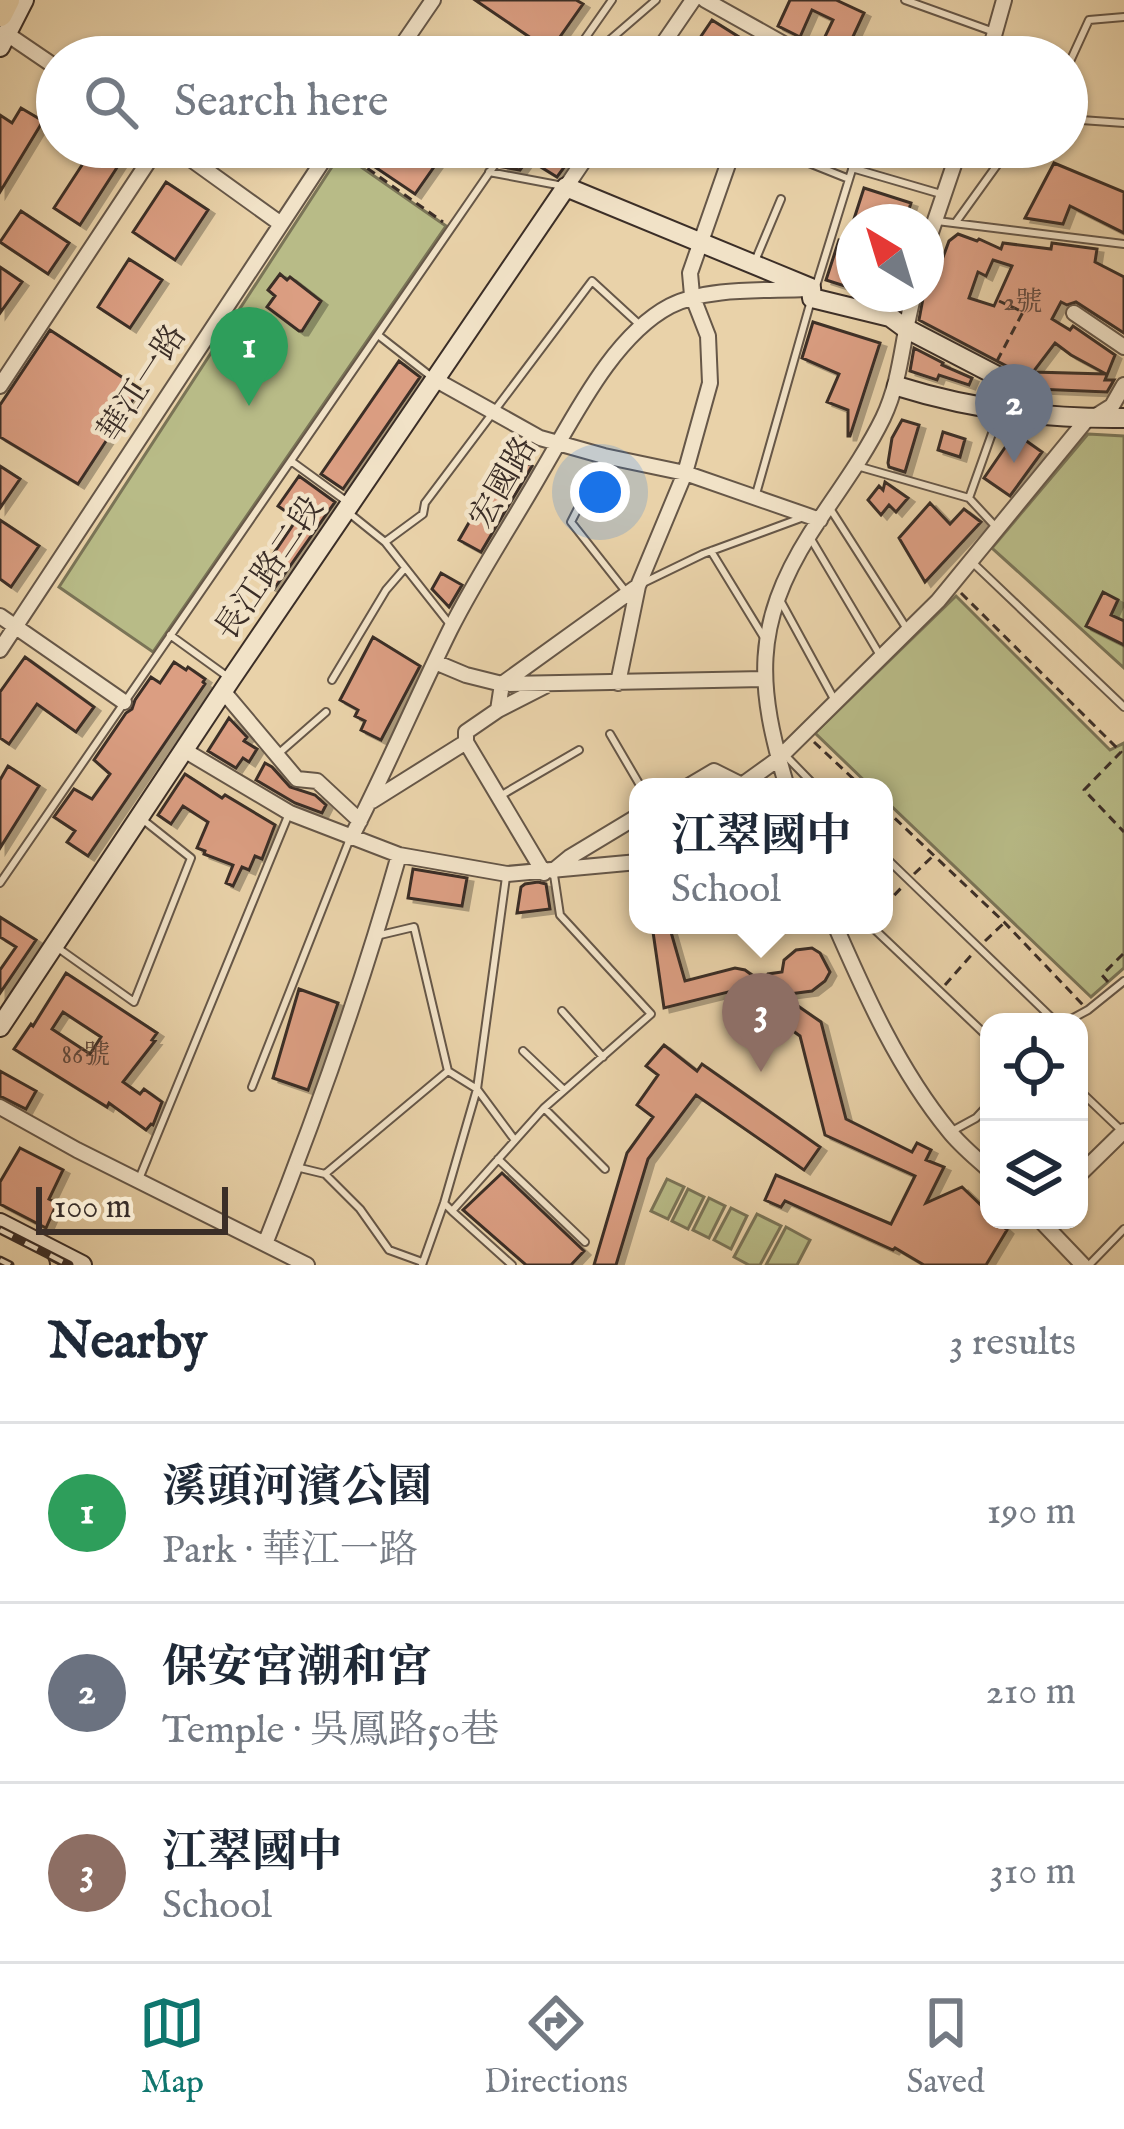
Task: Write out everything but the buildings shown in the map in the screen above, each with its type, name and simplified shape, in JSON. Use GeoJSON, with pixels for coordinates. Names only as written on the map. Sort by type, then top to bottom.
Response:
{"type":"FeatureCollection","features":[{"type":"Feature","properties":{"kind":"highway"},"geometry":{"type":"LineString","coordinates":[[2,27],[7,0]]}},
{"type":"Feature","properties":{"kind":"highway"},"geometry":{"type":"LineString","coordinates":[[0,1242],[37,1265]]}},
{"type":"Feature","properties":{"kind":"street"},"geometry":{"type":"LineString","coordinates":[[24,0],[2,27],[36,52]]}},
{"type":"Feature","properties":{"kind":"street"},"geometry":{"type":"LineString","coordinates":[[408,36],[433,0]]}},
{"type":"Feature","properties":{"kind":"street"},"geometry":{"type":"LineString","coordinates":[[668,36],[693,0]]}},
{"type":"Feature","properties":{"kind":"street"},"geometry":{"type":"LineString","coordinates":[[705,0],[762,36]]}},
{"type":"Feature","properties":{"kind":"street"},"geometry":{"type":"LineString","coordinates":[[993,36],[1004,0]]}},
{"type":"Feature","properties":{"kind":"street"},"geometry":{"type":"LineString","coordinates":[[0,386],[144,168]]}},
{"type":"Feature","properties":{"kind":"street"},"geometry":{"type":"LineString","coordinates":[[203,168],[281,224]]}},
{"type":"Feature","properties":{"kind":"street","name":"華江一路"},"geometry":{"type":"LineString","coordinates":[[0,650],[320,168]]}},
{"type":"Feature","properties":{"kind":"street","name":"長江路二段"},"geometry":{"type":"LineString","coordinates":[[0,1027],[579,168]]}},
{"type":"Feature","properties":{"kind":"street"},"geometry":{"type":"LineString","coordinates":[[618,682],[632,590],[685,472],[710,383],[708,335],[692,296],[690,273],[726,168]]}},
{"type":"Feature","properties":{"kind":"street"},"geometry":{"type":"LineString","coordinates":[[939,204],[952,168]]}},
{"type":"Feature","properties":{"kind":"street"},"geometry":{"type":"LineString","coordinates":[[566,187],[754,264],[812,293],[890,317],[1007,381],[1032,413]]}},
{"type":"Feature","properties":{"kind":"street","name":"宏國路"},"geometry":{"type":"LineString","coordinates":[[351,838],[452,626],[596,382],[641,326],[692,296],[812,293]]}},
{"type":"Feature","properties":{"kind":"street"},"geometry":{"type":"LineString","coordinates":[[785,778],[764,679],[765,639],[789,570],[819,514],[856,465],[897,386],[909,312]]}},
{"type":"Feature","properties":{"kind":"street"},"geometry":{"type":"LineString","coordinates":[[1074,313],[1124,347]]}},
{"type":"Feature","properties":{"kind":"street"},"geometry":{"type":"LineString","coordinates":[[436,380],[539,438],[685,472],[819,514]]}},
{"type":"Feature","properties":{"kind":"street"},"geometry":{"type":"LineString","coordinates":[[751,778],[781,756],[952,584],[1091,418],[1112,406],[1124,385]]}},
{"type":"Feature","properties":{"kind":"street"},"geometry":{"type":"LineString","coordinates":[[897,386],[949,403],[1124,418]]}},
{"type":"Feature","properties":{"kind":"street"},"geometry":{"type":"LineString","coordinates":[[498,710],[502,685],[632,590]]}},
{"type":"Feature","properties":{"kind":"street"},"geometry":{"type":"LineString","coordinates":[[0,616],[124,702]]}},
{"type":"Feature","properties":{"kind":"street"},"geometry":{"type":"LineString","coordinates":[[435,662],[502,685],[764,679]]}},
{"type":"Feature","properties":{"kind":"street"},"geometry":{"type":"LineString","coordinates":[[227,685],[297,779],[317,781],[360,820]]}},
{"type":"Feature","properties":{"kind":"street"},"geometry":{"type":"LineString","coordinates":[[547,685],[466,732],[466,742],[549,872]]}},
{"type":"Feature","properties":{"kind":"street"},"geometry":{"type":"LineString","coordinates":[[368,803],[466,742]]}},
{"type":"Feature","properties":{"kind":"street"},"geometry":{"type":"LineString","coordinates":[[184,750],[290,813],[399,855],[507,874],[629,863]]}},
{"type":"Feature","properties":{"kind":"street"},"geometry":{"type":"LineString","coordinates":[[549,872],[629,821]]}},
{"type":"Feature","properties":{"kind":"street"},"geometry":{"type":"LineString","coordinates":[[266,1244],[376,936],[399,855]]}},
{"type":"Feature","properties":{"kind":"street"},"geometry":{"type":"LineString","coordinates":[[839,934],[866,996],[916,1084],[950,1133],[980,1161]]}},
{"type":"Feature","properties":{"kind":"street"},"geometry":{"type":"LineString","coordinates":[[0,1107],[308,1265]]}},
{"type":"Feature","properties":{"kind":"street"},"geometry":{"type":"LineString","coordinates":[[1088,1166],[1124,1132]]}},
{"type":"Feature","properties":{"kind":"street"},"geometry":{"type":"LineString","coordinates":[[0,1223],[82,1265]]}},
{"type":"Feature","properties":{"kind":"street"},"geometry":{"type":"LineString","coordinates":[[1049,1229],[1086,1265]]}},
{"type":"Feature","properties":{"kind":"street"},"geometry":{"type":"LineString","coordinates":[[0,1242],[54,1265]]}},
{"type":"Feature","properties":{"kind":"lane"},"geometry":{"type":"LineString","coordinates":[[587,36],[612,0]]}},
{"type":"Feature","properties":{"kind":"lane"},"geometry":{"type":"LineString","coordinates":[[614,36],[656,0]]}},
{"type":"Feature","properties":{"kind":"lane"},"geometry":{"type":"LineString","coordinates":[[905,0],[994,32]]}},
{"type":"Feature","properties":{"kind":"lane"},"geometry":{"type":"LineString","coordinates":[[1082,36],[1089,20],[1124,17]]}},
{"type":"Feature","properties":{"kind":"lane"},"geometry":{"type":"LineString","coordinates":[[1088,120],[1124,123]]}},
{"type":"Feature","properties":{"kind":"lane"},"geometry":{"type":"LineString","coordinates":[[0,883],[492,168]]}},
{"type":"Feature","properties":{"kind":"lane"},"geometry":{"type":"LineString","coordinates":[[824,168],[849,178]]}},
{"type":"Feature","properties":{"kind":"lane"},"geometry":{"type":"LineString","coordinates":[[755,497],[852,168],[942,195]]}},
{"type":"Feature","properties":{"kind":"lane"},"geometry":{"type":"LineString","coordinates":[[956,223],[995,168]]}},
{"type":"Feature","properties":{"kind":"lane"},"geometry":{"type":"LineString","coordinates":[[489,172],[566,187]]}},
{"type":"Feature","properties":{"kind":"lane"},"geometry":{"type":"LineString","coordinates":[[754,264],[781,199]]}},
{"type":"Feature","properties":{"kind":"lane"},"geometry":{"type":"LineString","coordinates":[[944,222],[1124,244]]}},
{"type":"Feature","properties":{"kind":"lane"},"geometry":{"type":"LineString","coordinates":[[385,542],[423,514],[425,503],[592,280],[641,326]]}},
{"type":"Feature","properties":{"kind":"lane"},"geometry":{"type":"LineString","coordinates":[[378,334],[436,380]]}},
{"type":"Feature","properties":{"kind":"lane"},"geometry":{"type":"LineString","coordinates":[[969,498],[1001,410]]}},
{"type":"Feature","properties":{"kind":"lane"},"geometry":{"type":"LineString","coordinates":[[604,456],[572,522],[632,590],[711,551],[819,514],[907,629]]}},
{"type":"Feature","properties":{"kind":"lane"},"geometry":{"type":"LineString","coordinates":[[291,461],[385,542],[452,626]]}},
{"type":"Feature","properties":{"kind":"lane"},"geometry":{"type":"LineString","coordinates":[[856,465],[969,498],[997,529]]}},
{"type":"Feature","properties":{"kind":"lane"},"geometry":{"type":"LineString","coordinates":[[809,536],[881,657]]}},
{"type":"Feature","properties":{"kind":"lane"},"geometry":{"type":"LineString","coordinates":[[711,551],[765,639]]}},
{"type":"Feature","properties":{"kind":"lane"},"geometry":{"type":"LineString","coordinates":[[971,560],[1124,707]]}},
{"type":"Feature","properties":{"kind":"lane"},"geometry":{"type":"LineString","coordinates":[[332,680],[386,590],[405,568]]}},
{"type":"Feature","properties":{"kind":"lane"},"geometry":{"type":"LineString","coordinates":[[779,598],[836,702]]}},
{"type":"Feature","properties":{"kind":"lane"},"geometry":{"type":"LineString","coordinates":[[170,635],[227,685]]}},
{"type":"Feature","properties":{"kind":"lane"},"geometry":{"type":"LineString","coordinates":[[278,754],[326,712]]}},
{"type":"Feature","properties":{"kind":"lane"},"geometry":{"type":"LineString","coordinates":[[610,734],[636,778]]}},
{"type":"Feature","properties":{"kind":"lane"},"geometry":{"type":"LineString","coordinates":[[500,796],[579,750]]}},
{"type":"Feature","properties":{"kind":"lane"},"geometry":{"type":"LineString","coordinates":[[781,756],[806,778]]}},
{"type":"Feature","properties":{"kind":"lane"},"geometry":{"type":"LineString","coordinates":[[139,1179],[290,813]]}},
{"type":"Feature","properties":{"kind":"lane"},"geometry":{"type":"LineString","coordinates":[[54,945],[134,1002],[191,858],[139,817]]}},
{"type":"Feature","properties":{"kind":"lane"},"geometry":{"type":"LineString","coordinates":[[252,1087],[351,838]]}},
{"type":"Feature","properties":{"kind":"lane"},"geometry":{"type":"LineString","coordinates":[[893,865],[1046,1013]]}},
{"type":"Feature","properties":{"kind":"lane"},"geometry":{"type":"LineString","coordinates":[[452,1210],[544,1108],[651,1015],[560,915],[549,872]]}},
{"type":"Feature","properties":{"kind":"lane"},"geometry":{"type":"LineString","coordinates":[[296,1167],[325,1174],[360,1209],[388,1250],[423,1264],[477,1089],[507,874]]}},
{"type":"Feature","properties":{"kind":"lane"},"geometry":{"type":"LineString","coordinates":[[376,936],[414,927],[448,1071],[477,1089],[514,1139]]}},
{"type":"Feature","properties":{"kind":"lane"},"geometry":{"type":"LineString","coordinates":[[880,934],[980,1029]]}},
{"type":"Feature","properties":{"kind":"lane"},"geometry":{"type":"LineString","coordinates":[[1082,1013],[1124,980]]}},
{"type":"Feature","properties":{"kind":"lane"},"geometry":{"type":"LineString","coordinates":[[562,1011],[603,1057]]}},
{"type":"Feature","properties":{"kind":"lane"},"geometry":{"type":"LineString","coordinates":[[523,1051],[564,1090]]}},
{"type":"Feature","properties":{"kind":"lane"},"geometry":{"type":"LineString","coordinates":[[325,1174],[448,1071]]}},
{"type":"Feature","properties":{"kind":"lane"},"geometry":{"type":"LineString","coordinates":[[1088,1098],[1124,1132]]}},
{"type":"Feature","properties":{"kind":"lane"},"geometry":{"type":"LineString","coordinates":[[544,1108],[605,1169]]}},
{"type":"Feature","properties":{"kind":"lane"},"geometry":{"type":"LineString","coordinates":[[950,1133],[980,1114]]}},
{"type":"Feature","properties":{"kind":"lane"},"geometry":{"type":"LineString","coordinates":[[498,1159],[585,1242]]}},
{"type":"Feature","properties":{"kind":"lane"},"geometry":{"type":"LineString","coordinates":[[444,1203],[512,1265]]}},
{"type":"Feature","properties":{"kind":"lane"},"geometry":{"type":"LineString","coordinates":[[1086,1265],[1124,1229]]}},
{"type":"Feature","properties":{"kind":"path"},"geometry":{"type":"LineString","coordinates":[[365,168],[452,228]]}},
{"type":"Feature","properties":{"kind":"path"},"geometry":{"type":"LineString","coordinates":[[992,371],[1023,312],[999,301]]}},
{"type":"Feature","properties":{"kind":"path"},"geometry":{"type":"LineString","coordinates":[[952,584],[1121,752]]}},
{"type":"Feature","properties":{"kind":"path"},"geometry":{"type":"LineString","coordinates":[[804,732],[853,778]]}},
{"type":"Feature","properties":{"kind":"path"},"geometry":{"type":"LineString","coordinates":[[1124,744],[1084,790],[1124,832]]}},
{"type":"Feature","properties":{"kind":"path"},"geometry":{"type":"LineString","coordinates":[[893,817],[1088,1010]]}},
{"type":"Feature","properties":{"kind":"path"},"geometry":{"type":"LineString","coordinates":[[940,991],[1005,923]]}},
{"type":"Feature","properties":{"kind":"path"},"geometry":{"type":"LineString","coordinates":[[1113,989],[1102,975],[1124,952]]}},
{"type":"Feature","properties":{"kind":"green space"},"geometry":{"type":"Polygon","coordinates":[[[331,168],[363,168],[446,226],[153,652],[59,587],[331,168]]]}},
{"type":"Feature","properties":{"kind":"green space"},"geometry":{"type":"Polygon","coordinates":[[[1088,434],[1124,436],[1124,668],[992,548],[1088,434]]]}},
{"type":"Feature","properties":{"kind":"green space"},"geometry":{"type":"Polygon","coordinates":[[[956,596],[1110,750],[1124,743],[1124,968],[1091,997],[893,808],[893,778],[862,778],[815,733],[956,596]]]}},
{"type":"Feature","properties":{"kind":"green space"},"geometry":{"type":"Polygon","coordinates":[[[667,1179],[684,1187],[668,1219],[651,1211],[667,1179]]]}},
{"type":"Feature","properties":{"kind":"green space"},"geometry":{"type":"Polygon","coordinates":[[[688,1189],[704,1197],[688,1229],[672,1221],[688,1189]]]}},
{"type":"Feature","properties":{"kind":"green space"},"geometry":{"type":"Polygon","coordinates":[[[709,1198],[725,1206],[709,1238],[693,1230],[709,1198]]]}},
{"type":"Feature","properties":{"kind":"green space"},"geometry":{"type":"Polygon","coordinates":[[[731,1208],[747,1216],[731,1249],[714,1240],[731,1208]]]}},
{"type":"Feature","properties":{"kind":"green space"},"geometry":{"type":"Polygon","coordinates":[[[757,1214],[781,1226],[760,1265],[749,1265],[734,1257],[757,1214]]]}},
{"type":"Feature","properties":{"kind":"green space"},"geometry":{"type":"Polygon","coordinates":[[[786,1227],[810,1240],[797,1265],[766,1265],[786,1227]]]}},
{"type":"Feature","properties":{"kind":"railway"},"geometry":{"type":"LineString","coordinates":[[0,1230],[69,1265]]}},
{"type":"Feature","properties":{"kind":"railway"},"geometry":{"type":"LineString","coordinates":[[0,1260],[10,1265]]}},
{"type":"Feature","properties":{"kind":"place","name":"溪頭河濱公園"},"geometry":{"type":"Point","coordinates":[249,406]}},
{"type":"Feature","properties":{"kind":"place","name":"保安宮潮和宮"},"geometry":{"type":"Point","coordinates":[1014,463]}},
{"type":"Feature","properties":{"kind":"place","name":"江翠國中"},"geometry":{"type":"Point","coordinates":[761,1072]}}]}
